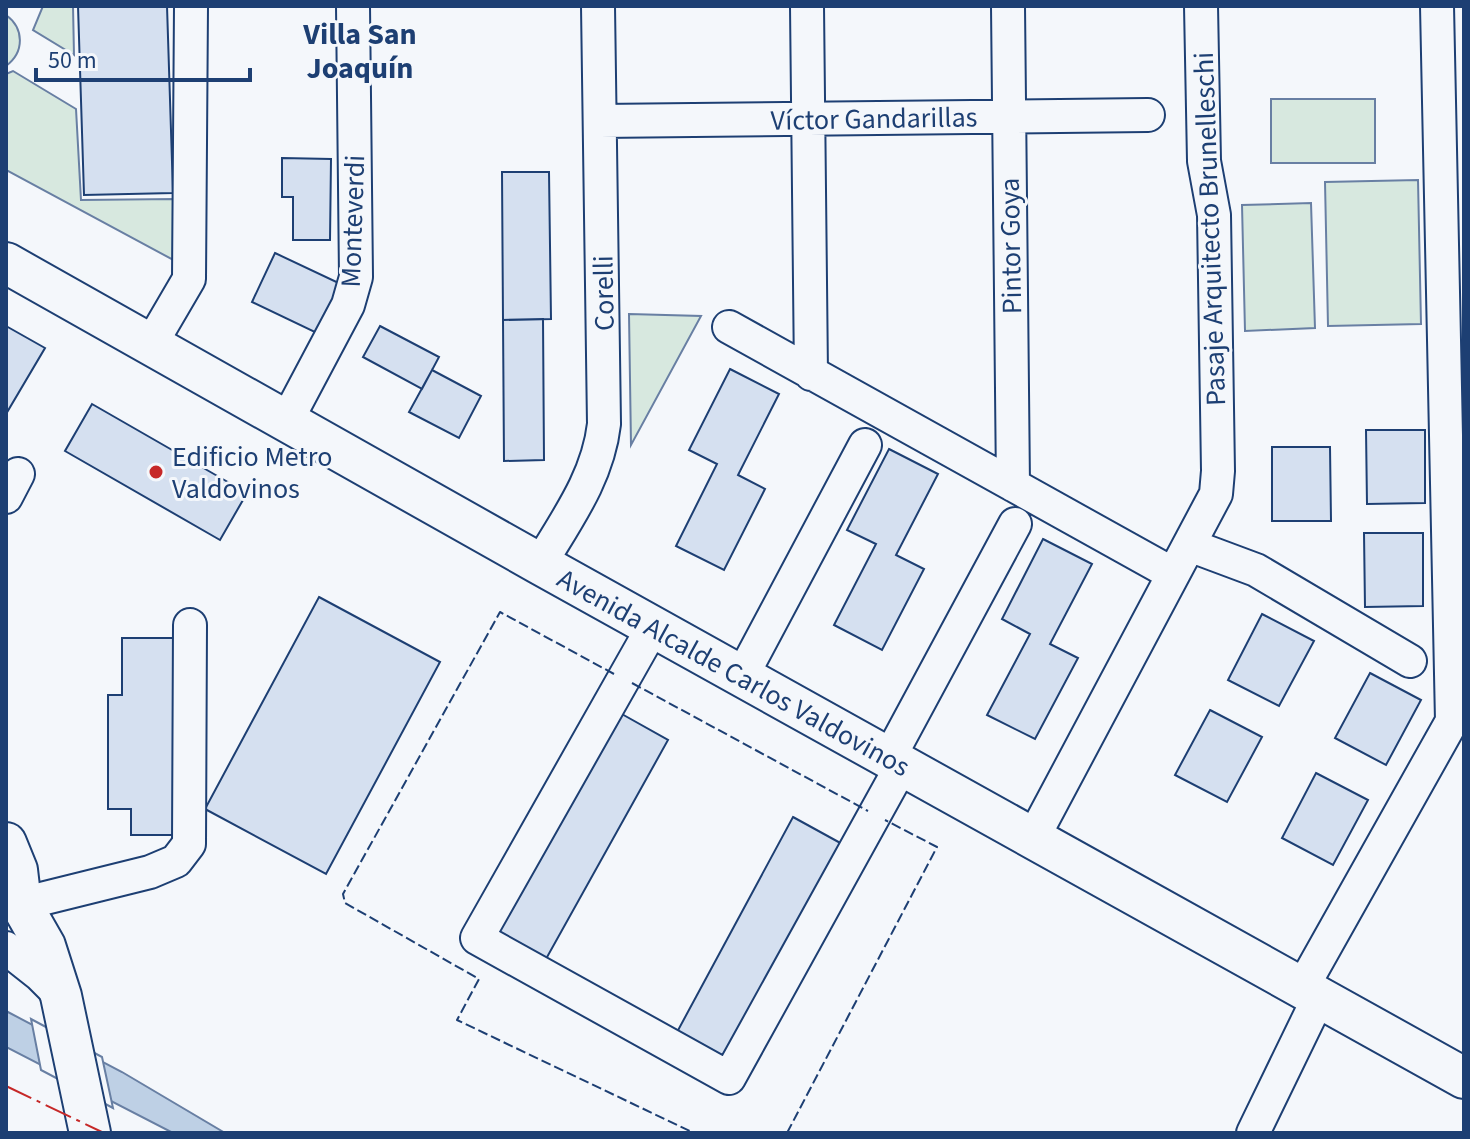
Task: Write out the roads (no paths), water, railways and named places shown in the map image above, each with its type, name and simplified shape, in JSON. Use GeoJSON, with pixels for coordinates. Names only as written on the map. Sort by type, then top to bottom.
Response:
{"type":"FeatureCollection","features":[{"type":"Feature","properties":{"kind":"main road","name":"Avenida Alcalde Carlos Valdovinos"},"geometry":{"type":"LineString","coordinates":[[6,263],[1464,1078]]}},
{"type":"Feature","properties":{"kind":"main road"},"geometry":{"type":"LineString","coordinates":[[12,871],[45,946],[65,1014],[87,1119]]}},
{"type":"Feature","properties":{"kind":"street"},"geometry":{"type":"LineString","coordinates":[[151,344],[189,279],[191,6]]}},
{"type":"Feature","properties":{"kind":"street","name":"Monteverdi"},"geometry":{"type":"LineString","coordinates":[[287,420],[348,305],[356,277],[353,6]]}},
{"type":"Feature","properties":{"kind":"street","name":"Corelli"},"geometry":{"type":"LineString","coordinates":[[540,564],[578,503],[598,459],[603,438],[598,6]]}},
{"type":"Feature","properties":{"kind":"street"},"geometry":{"type":"LineString","coordinates":[[807,6],[811,374]]}},
{"type":"Feature","properties":{"kind":"street","name":"Pintor Goya"},"geometry":{"type":"LineString","coordinates":[[1008,6],[1013,485]]}},
{"type":"Feature","properties":{"kind":"street","name":"Pasaje Arquitecto Brunelleschi"},"geometry":{"type":"LineString","coordinates":[[1033,838],[1212,505],[1218,483],[1214,215],[1204,161],[1201,6]]}},
{"type":"Feature","properties":{"kind":"street"},"geometry":{"type":"LineString","coordinates":[[1253,1133],[1311,993],[1458,714],[1437,6]]}},
{"type":"Feature","properties":{"kind":"street","name":"Víctor Gandarillas"},"geometry":{"type":"LineString","coordinates":[[600,121],[1148,115]]}},
{"type":"Feature","properties":{"kind":"street"},"geometry":{"type":"LineString","coordinates":[[729,327],[1173,574]]}},
{"type":"Feature","properties":{"kind":"street"},"geometry":{"type":"LineString","coordinates":[[742,676],[865,445]]}},
{"type":"Feature","properties":{"kind":"street"},"geometry":{"type":"LineString","coordinates":[[653,627],[477,938],[729,1078],[896,762],[1015,524]]}},
{"type":"Feature","properties":{"kind":"street"},"geometry":{"type":"LineString","coordinates":[[1189,545],[1256,570],[1410,661]]}},
{"type":"Feature","properties":{"kind":"street"},"geometry":{"type":"LineString","coordinates":[[12,871],[150,872],[176,861],[189,844],[190,625]]}},
{"type":"Feature","properties":{"kind":"street"},"geometry":{"type":"LineString","coordinates":[[6,948],[40,975],[65,1014]]}},
{"type":"Feature","properties":{"kind":"water"},"geometry":{"type":"Polygon","coordinates":[[[6,1011],[122,1072],[225,1133],[173,1133],[6,1047],[6,1011]]]}},
{"type":"Feature","properties":{"kind":"place","name":"Edificio Metro Valdovinos"},"geometry":{"type":"Point","coordinates":[156,472]}},
{"type":"Feature","properties":{"kind":"district","name":"Villa San Joaquín"},"geometry":{"type":"Point","coordinates":[360,51]}}]}
